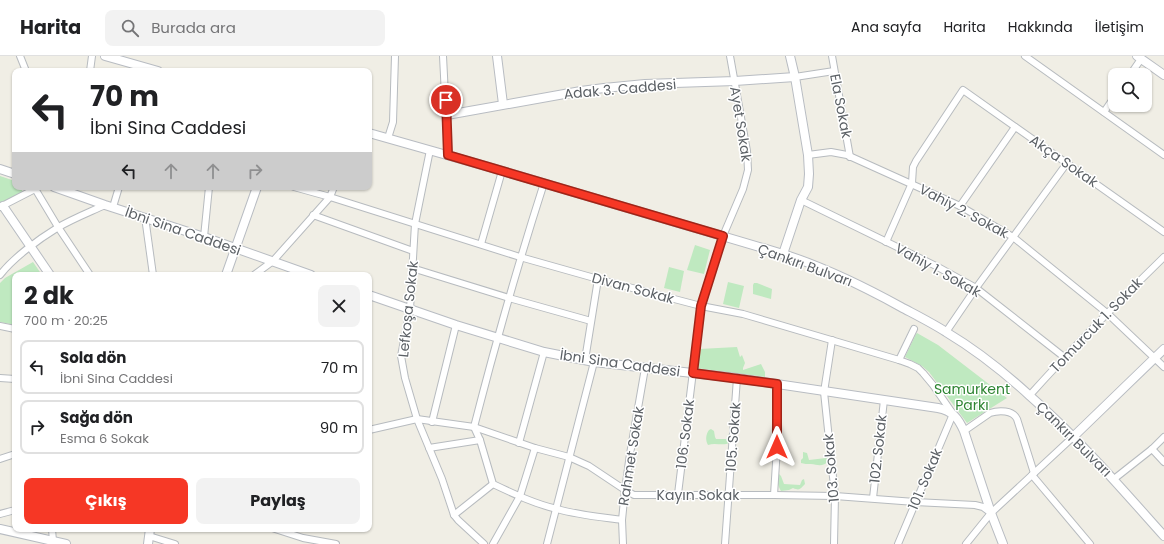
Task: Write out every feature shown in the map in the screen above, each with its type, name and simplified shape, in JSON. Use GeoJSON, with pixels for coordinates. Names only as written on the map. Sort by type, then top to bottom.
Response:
{"type":"FeatureCollection","features":[{"type":"Feature","properties":{"kind":"street"},"geometry":{"type":"LineString","coordinates":[[20,56],[25,68]]}},
{"type":"Feature","properties":{"kind":"street"},"geometry":{"type":"LineString","coordinates":[[90,68],[92,56]]}},
{"type":"Feature","properties":{"kind":"street"},"geometry":{"type":"LineString","coordinates":[[105,56],[147,68]]}},
{"type":"Feature","properties":{"kind":"street"},"geometry":{"type":"LineString","coordinates":[[388,138],[393,122],[395,56]]}},
{"type":"Feature","properties":{"kind":"street"},"geometry":{"type":"LineString","coordinates":[[443,56],[448,155]]}},
{"type":"Feature","properties":{"kind":"street"},"geometry":{"type":"LineString","coordinates":[[497,56],[503,104]]}},
{"type":"Feature","properties":{"kind":"street","name":"Ayet Sokak"},"geometry":{"type":"LineString","coordinates":[[701,306],[723,236],[743,189],[748,170],[747,151],[730,56]]}},
{"type":"Feature","properties":{"kind":"street"},"geometry":{"type":"LineString","coordinates":[[783,254],[801,200],[808,187],[809,174],[808,155],[790,56]]}},
{"type":"Feature","properties":{"kind":"street","name":"Ela Sokak"},"geometry":{"type":"LineString","coordinates":[[832,56],[850,157]]}},
{"type":"Feature","properties":{"kind":"street"},"geometry":{"type":"LineString","coordinates":[[1025,56],[1164,155]]}},
{"type":"Feature","properties":{"kind":"street"},"geometry":{"type":"LineString","coordinates":[[1134,68],[1139,58],[1164,75]]}},
{"type":"Feature","properties":{"kind":"street"},"geometry":{"type":"LineString","coordinates":[[795,77],[834,71]]}},
{"type":"Feature","properties":{"kind":"street","name":"Adak 3. Caddesi"},"geometry":{"type":"LineString","coordinates":[[446,115],[581,90],[645,84],[795,77]]}},
{"type":"Feature","properties":{"kind":"street","name":"Akça Sokak"},"geometry":{"type":"LineString","coordinates":[[912,183],[913,167],[916,161],[963,90],[1164,232]]}},
{"type":"Feature","properties":{"kind":"street"},"geometry":{"type":"LineString","coordinates":[[1104,112],[1108,106]]}},
{"type":"Feature","properties":{"kind":"street"},"geometry":{"type":"LineString","coordinates":[[960,206],[1015,127]]}},
{"type":"Feature","properties":{"kind":"street","name":"Çankırı Bulvarı"},"geometry":{"type":"LineString","coordinates":[[372,134],[783,254],[843,277],[946,332],[994,366],[1030,395],[1074,437],[1114,479],[1164,536]]}},
{"type":"Feature","properties":{"kind":"street","name":"Lefkoşa Sokak"},"geometry":{"type":"LineString","coordinates":[[430,150],[415,224],[410,309],[401,356],[405,378],[417,420],[442,479],[454,514],[462,524],[484,544]]}},
{"type":"Feature","properties":{"kind":"street","name":"Vahiy 2. Sokak"},"geometry":{"type":"LineString","coordinates":[[808,155],[830,152],[839,153],[850,157],[912,183],[960,206],[1013,237],[1107,313],[1164,367]]}},
{"type":"Feature","properties":{"kind":"street"},"geometry":{"type":"LineString","coordinates":[[946,332],[976,288],[1067,163]]}},
{"type":"Feature","properties":{"kind":"street"},"geometry":{"type":"LineString","coordinates":[[0,169],[12,173]]}},
{"type":"Feature","properties":{"kind":"street"},"geometry":{"type":"LineString","coordinates":[[481,244],[502,171]]}},
{"type":"Feature","properties":{"kind":"street"},"geometry":{"type":"LineString","coordinates":[[544,183],[520,257],[474,427],[480,440],[493,484],[556,509],[578,514],[622,520]]}},
{"type":"Feature","properties":{"kind":"street"},"geometry":{"type":"LineString","coordinates":[[886,242],[912,183]]}},
{"type":"Feature","properties":{"kind":"street"},"geometry":{"type":"LineString","coordinates":[[30,190],[2,206],[48,272]]}},
{"type":"Feature","properties":{"kind":"street"},"geometry":{"type":"LineString","coordinates":[[35,190],[88,272]]}},
{"type":"Feature","properties":{"kind":"street","name":"İbni Sina Caddesi"},"geometry":{"type":"LineString","coordinates":[[63,190],[204,237],[302,272]]}},
{"type":"Feature","properties":{"kind":"street"},"geometry":{"type":"LineString","coordinates":[[0,275],[8,266],[58,227],[109,206],[117,190]]}},
{"type":"Feature","properties":{"kind":"street"},"geometry":{"type":"LineString","coordinates":[[204,237],[209,190]]}},
{"type":"Feature","properties":{"kind":"street"},"geometry":{"type":"LineString","coordinates":[[227,272],[256,190]]}},
{"type":"Feature","properties":{"kind":"street","name":"Divan Sokak"},"geometry":{"type":"LineString","coordinates":[[305,190],[520,257],[701,306],[743,314],[899,360],[914,366],[923,373],[953,414]]}},
{"type":"Feature","properties":{"kind":"street"},"geometry":{"type":"LineString","coordinates":[[258,272],[273,261],[330,197],[333,190]]}},
{"type":"Feature","properties":{"kind":"street","name":"Vahiy 1. Sokak"},"geometry":{"type":"LineString","coordinates":[[801,200],[936,266],[976,288],[1064,357]]}},
{"type":"Feature","properties":{"kind":"street"},"geometry":{"type":"LineString","coordinates":[[314,215],[413,251]]}},
{"type":"Feature","properties":{"kind":"street"},"geometry":{"type":"LineString","coordinates":[[145,218],[153,272]]}},
{"type":"Feature","properties":{"kind":"street","name":"Tomurcuk 1. Sokak"},"geometry":{"type":"LineString","coordinates":[[1030,395],[1064,357],[1164,257]]}},
{"type":"Feature","properties":{"kind":"street"},"geometry":{"type":"LineString","coordinates":[[412,268],[509,298],[591,321]]}},
{"type":"Feature","properties":{"kind":"street"},"geometry":{"type":"LineString","coordinates":[[585,360],[598,279]]}},
{"type":"Feature","properties":{"kind":"street","name":"İbni Sina Caddesi"},"geometry":{"type":"LineString","coordinates":[[372,296],[456,325],[544,352],[594,362],[737,378],[884,400],[942,409],[953,414]]}},
{"type":"Feature","properties":{"kind":"street","name":"106. Sokak"},"geometry":{"type":"LineString","coordinates":[[678,494],[701,306]]}},
{"type":"Feature","properties":{"kind":"street"},"geometry":{"type":"LineString","coordinates":[[432,422],[456,325]]}},
{"type":"Feature","properties":{"kind":"street"},"geometry":{"type":"LineString","coordinates":[[0,326],[12,328]]}},
{"type":"Feature","properties":{"kind":"street"},"geometry":{"type":"LineString","coordinates":[[899,360],[914,329]]}},
{"type":"Feature","properties":{"kind":"street","name":"103. Sokak"},"geometry":{"type":"LineString","coordinates":[[832,340],[824,392],[835,496],[834,544]]}},
{"type":"Feature","properties":{"kind":"street"},"geometry":{"type":"LineString","coordinates":[[966,544],[991,513],[1074,437],[1164,349]]}},
{"type":"Feature","properties":{"kind":"street"},"geometry":{"type":"LineString","coordinates":[[519,443],[544,352]]}},
{"type":"Feature","properties":{"kind":"street"},"geometry":{"type":"LineString","coordinates":[[547,544],[594,362]]}},
{"type":"Feature","properties":{"kind":"street","name":"Rahmet Sokak"},"geometry":{"type":"LineString","coordinates":[[623,544],[622,520],[625,490],[645,368]]}},
{"type":"Feature","properties":{"kind":"street"},"geometry":{"type":"LineString","coordinates":[[0,378],[12,379]]}},
{"type":"Feature","properties":{"kind":"street","name":"105. Sokak"},"geometry":{"type":"LineString","coordinates":[[725,544],[737,378]]}},
{"type":"Feature","properties":{"kind":"street"},"geometry":{"type":"LineString","coordinates":[[774,495],[777,447],[777,384]]}},
{"type":"Feature","properties":{"kind":"street","name":"102. Sokak"},"geometry":{"type":"LineString","coordinates":[[873,498],[884,400]]}},
{"type":"Feature","properties":{"kind":"street"},"geometry":{"type":"LineString","coordinates":[[964,431],[990,413],[1013,413],[1017,419],[1033,474],[1087,543]]}},
{"type":"Feature","properties":{"kind":"street"},"geometry":{"type":"LineString","coordinates":[[953,414],[960,422],[964,431],[991,513],[1003,544]]}},
{"type":"Feature","properties":{"kind":"street","name":"101. Sokak"},"geometry":{"type":"LineString","coordinates":[[898,544],[953,414]]}},
{"type":"Feature","properties":{"kind":"street","name":"Kayın Sokak"},"geometry":{"type":"LineString","coordinates":[[372,429],[417,420],[474,427],[519,443],[569,457],[589,466],[634,495],[678,494],[835,496],[975,505],[983,507],[991,513]]}},
{"type":"Feature","properties":{"kind":"street"},"geometry":{"type":"LineString","coordinates":[[1114,479],[1152,449],[1164,437]]}},
{"type":"Feature","properties":{"kind":"street"},"geometry":{"type":"LineString","coordinates":[[429,448],[480,440]]}},
{"type":"Feature","properties":{"kind":"street"},"geometry":{"type":"LineString","coordinates":[[493,544],[520,496],[535,448]]}},
{"type":"Feature","properties":{"kind":"street"},"geometry":{"type":"LineString","coordinates":[[1152,449],[1164,462]]}},
{"type":"Feature","properties":{"kind":"street"},"geometry":{"type":"LineString","coordinates":[[0,458],[12,455]]}},
{"type":"Feature","properties":{"kind":"street"},"geometry":{"type":"LineString","coordinates":[[454,514],[493,484]]}},
{"type":"Feature","properties":{"kind":"street"},"geometry":{"type":"LineString","coordinates":[[0,514],[12,511]]}},
{"type":"Feature","properties":{"kind":"street"},"geometry":{"type":"LineString","coordinates":[[0,529],[12,532]]}},
{"type":"Feature","properties":{"kind":"street"},"geometry":{"type":"LineString","coordinates":[[13,532],[66,544]]}},
{"type":"Feature","properties":{"kind":"street"},"geometry":{"type":"LineString","coordinates":[[52,532],[53,541]]}},
{"type":"Feature","properties":{"kind":"street"},"geometry":{"type":"LineString","coordinates":[[282,532],[302,541],[336,544]]}},
{"type":"Feature","properties":{"kind":"street"},"geometry":{"type":"LineString","coordinates":[[149,536],[175,544]]}},
{"type":"Feature","properties":{"kind":"green space"},"geometry":{"type":"Polygon","coordinates":[[[0,176],[12,180],[12,190],[22,190],[22,192],[21,194],[0,203],[0,176]]]}},
{"type":"Feature","properties":{"kind":"green space"},"geometry":{"type":"Polygon","coordinates":[[[695,245],[710,250],[704,274],[687,270],[695,245]]]}},
{"type":"Feature","properties":{"kind":"green space"},"geometry":{"type":"Polygon","coordinates":[[[33,262],[40,272],[16,272],[33,262]]]}},
{"type":"Feature","properties":{"kind":"green space"},"geometry":{"type":"Polygon","coordinates":[[[669,267],[684,271],[680,292],[664,288],[669,267]]]}},
{"type":"Feature","properties":{"kind":"green space"},"geometry":{"type":"Polygon","coordinates":[[[12,274],[12,324],[0,322],[0,283],[12,274]]]}},
{"type":"Feature","properties":{"kind":"green space"},"geometry":{"type":"Polygon","coordinates":[[[728,282],[744,286],[739,308],[723,304],[728,282]]]}},
{"type":"Feature","properties":{"kind":"green space"},"geometry":{"type":"Polygon","coordinates":[[[754,283],[772,289],[771,299],[753,294],[754,283]]]}},
{"type":"Feature","properties":{"kind":"green space","name":"Samurkent Parkı"},"geometry":{"type":"Polygon","coordinates":[[[917,333],[938,345],[1007,398],[967,423],[929,372],[922,366],[905,357],[917,333]]]}},
{"type":"Feature","properties":{"kind":"green space"},"geometry":{"type":"Polygon","coordinates":[[[737,347],[740,357],[742,355],[745,363],[743,370],[761,364],[765,372],[765,377],[696,368],[699,349],[737,347]]]}},
{"type":"Feature","properties":{"kind":"green space"},"geometry":{"type":"Polygon","coordinates":[[[711,429],[714,431],[716,439],[726,439],[729,434],[731,436],[730,442],[725,444],[708,445],[706,441],[707,435],[711,429]]]}},
{"type":"Feature","properties":{"kind":"green space"},"geometry":{"type":"Polygon","coordinates":[[[803,452],[807,453],[809,460],[826,458],[829,461],[820,465],[801,463],[803,452]]]}},
{"type":"Feature","properties":{"kind":"green space"},"geometry":{"type":"Polygon","coordinates":[[[779,474],[784,484],[800,485],[804,479],[805,484],[799,489],[793,488],[781,491],[778,482],[779,474]]]}},
{"type":"Feature","properties":{"kind":"route"},"geometry":{"type":"LineString","coordinates":[[446,100],[448,155],[723,236],[701,306],[693,373],[777,384],[777,447]]}}]}
